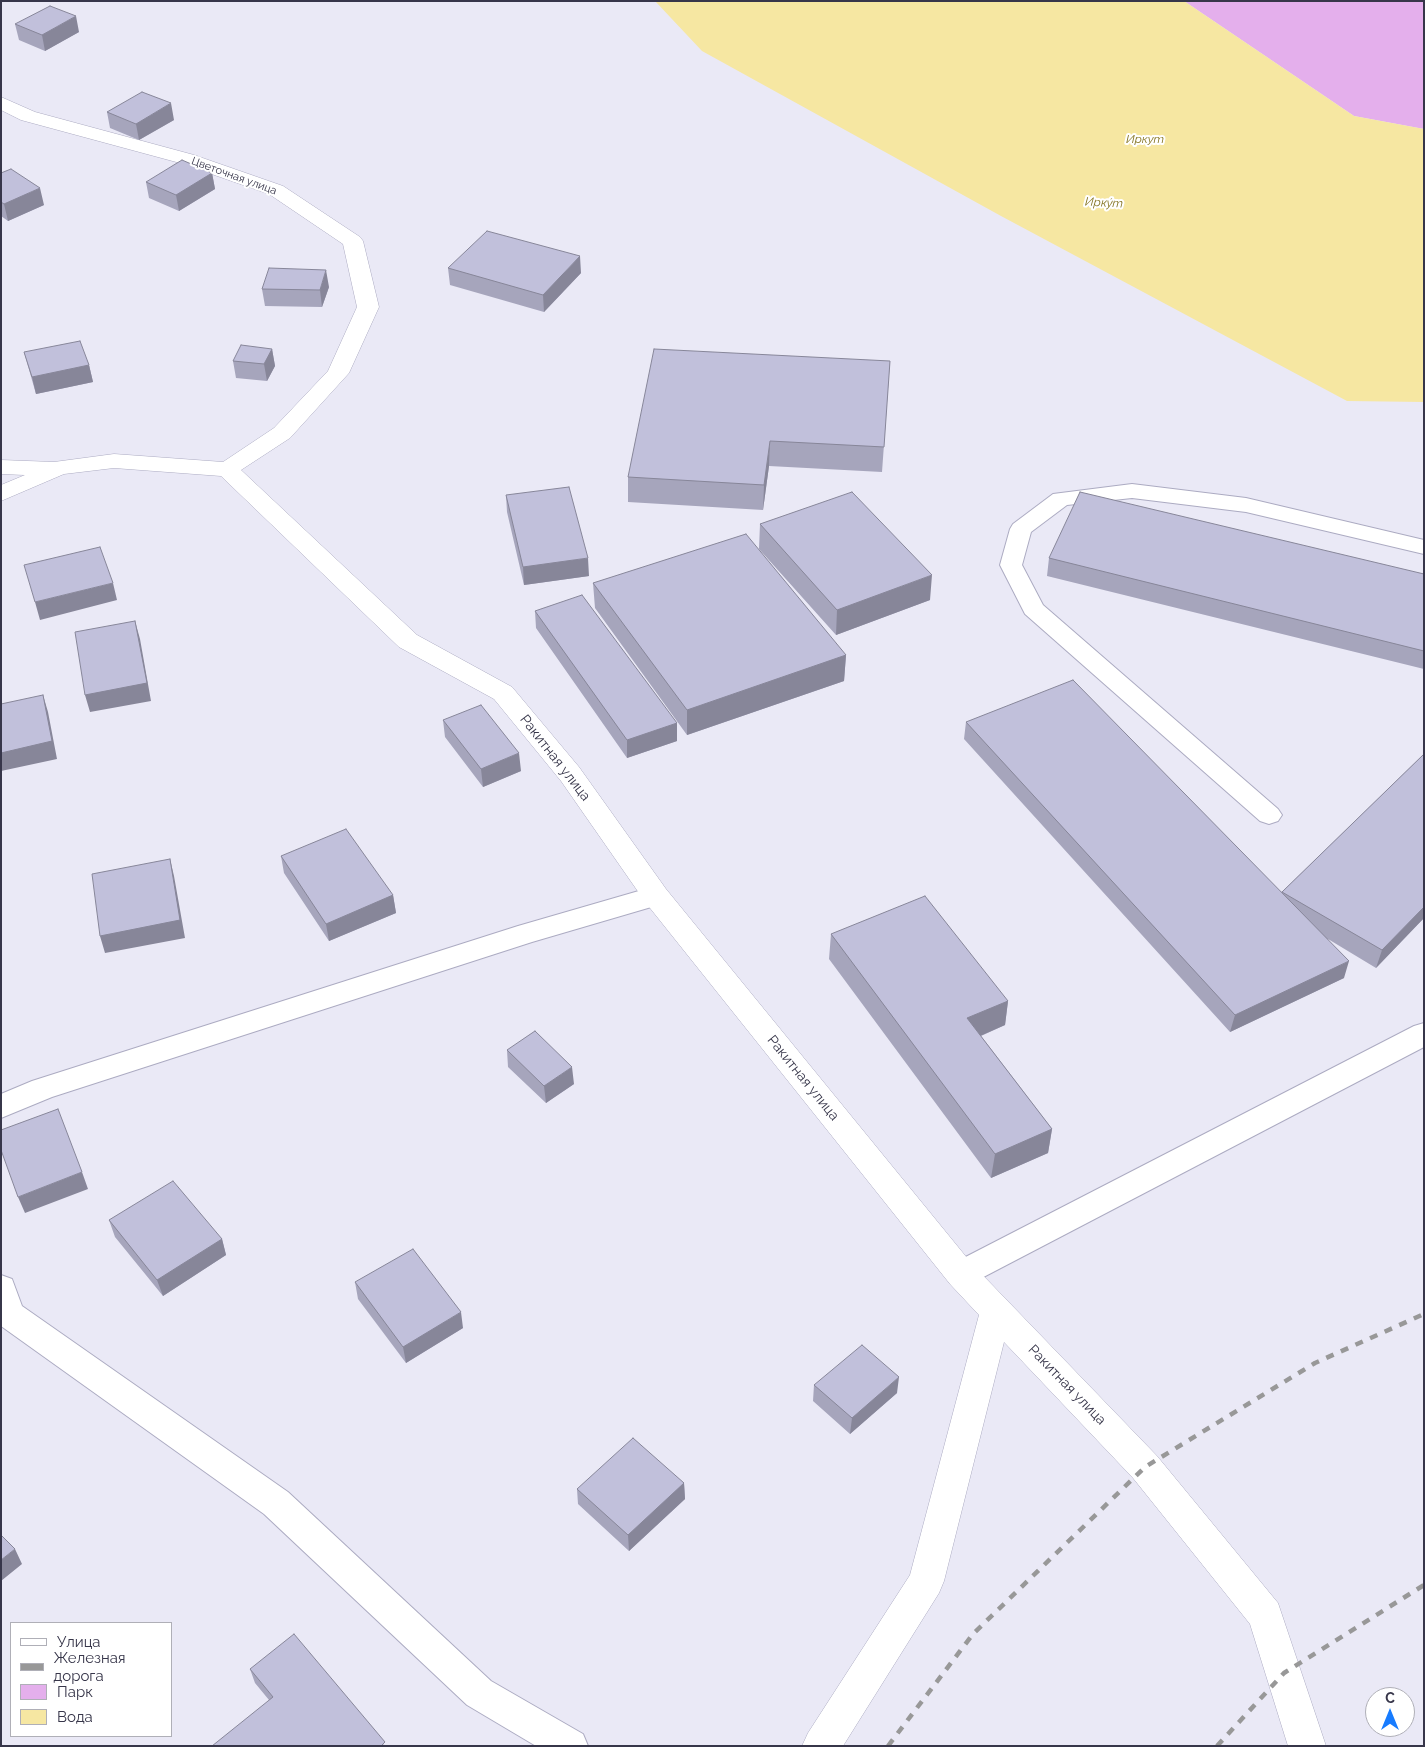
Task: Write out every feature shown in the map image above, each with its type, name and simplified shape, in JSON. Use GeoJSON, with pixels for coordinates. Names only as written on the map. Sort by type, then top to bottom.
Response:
{"type":"FeatureCollection","features":[{"type":"Feature","properties":{"kind":"street","name":"Цветочная улица"},"geometry":{"type":"LineString","coordinates":[[1,103],[28,116],[187,159],[276,190],[353,241],[368,307],[338,373],[282,433],[227,469]]}},
{"type":"Feature","properties":{"kind":"street"},"geometry":{"type":"LineString","coordinates":[[1,467],[59,468],[114,461],[227,469]]}},
{"type":"Feature","properties":{"kind":"street"},"geometry":{"type":"LineString","coordinates":[[1,494],[59,468]]}},
{"type":"Feature","properties":{"kind":"street","name":"Ракитная улица"},"geometry":{"type":"LineString","coordinates":[[227,469],[408,641],[503,693],[570,774],[656,896],[961,1274],[1145,1467],[1265,1615],[1307,1746]]}},
{"type":"Feature","properties":{"kind":"street"},"geometry":{"type":"LineString","coordinates":[[821,1746],[926,1581],[996,1311]]}},
{"type":"Feature","properties":{"kind":"lane"},"geometry":{"type":"LineString","coordinates":[[1269,815],[1033,609],[1011,565],[1021,529],[1061,498],[1132,492],[1246,505],[1424,547]]}},
{"type":"Feature","properties":{"kind":"lane"},"geometry":{"type":"LineString","coordinates":[[1,1107],[42,1089],[528,933],[656,896]]}},
{"type":"Feature","properties":{"kind":"lane"},"geometry":{"type":"LineString","coordinates":[[961,1274],[1424,1034]]}},
{"type":"Feature","properties":{"kind":"lane"},"geometry":{"type":"LineString","coordinates":[[1,1288],[9,1314],[276,1504],[480,1693],[570,1746]]}},
{"type":"Feature","properties":{"kind":"green space"},"geometry":{"type":"Polygon","coordinates":[[[1184,1],[1424,1],[1424,129],[1354,116],[1184,1]]]}},
{"type":"Feature","properties":{"kind":"water","name":"Иркут"},"geometry":{"type":"Polygon","coordinates":[[[655,1],[1184,1],[1354,116],[1424,129],[1424,402],[1347,401],[1001,216],[702,51],[655,1]]]}},
{"type":"Feature","properties":{"kind":"building"},"geometry":{"type":"Polygon","coordinates":[[[50,6],[76,16],[42,35],[15,24],[50,6]]]}},
{"type":"Feature","properties":{"kind":"building"},"geometry":{"type":"Polygon","coordinates":[[[142,92],[171,103],[136,124],[107,112],[142,92]]]}},
{"type":"Feature","properties":{"kind":"building"},"geometry":{"type":"Polygon","coordinates":[[[182,160],[212,173],[176,195],[146,182],[182,160]]]}},
{"type":"Feature","properties":{"kind":"building"},"geometry":{"type":"Polygon","coordinates":[[[11,169],[40,188],[4,204],[1,202],[1,173],[11,169]]]}},
{"type":"Feature","properties":{"kind":"building"},"geometry":{"type":"Polygon","coordinates":[[[487,231],[580,256],[543,295],[448,268],[487,231]]]}},
{"type":"Feature","properties":{"kind":"building"},"geometry":{"type":"Polygon","coordinates":[[[269,268],[326,270],[320,290],[262,289],[269,268]]]}},
{"type":"Feature","properties":{"kind":"building"},"geometry":{"type":"Polygon","coordinates":[[[80,341],[89,365],[32,377],[24,352],[80,341]]]}},
{"type":"Feature","properties":{"kind":"building"},"geometry":{"type":"Polygon","coordinates":[[[241,345],[272,349],[264,364],[233,361],[241,345]]]}},
{"type":"Feature","properties":{"kind":"building"},"geometry":{"type":"Polygon","coordinates":[[[654,349],[890,361],[884,447],[770,441],[764,485],[628,477],[654,349]]]}},
{"type":"Feature","properties":{"kind":"building"},"geometry":{"type":"Polygon","coordinates":[[[569,487],[588,558],[523,567],[506,495],[569,487]]]}},
{"type":"Feature","properties":{"kind":"building"},"geometry":{"type":"Polygon","coordinates":[[[852,492],[932,575],[837,610],[760,524],[852,492]]]}},
{"type":"Feature","properties":{"kind":"building"},"geometry":{"type":"Polygon","coordinates":[[[1080,492],[1424,574],[1424,651],[1049,558],[1080,492]]]}},
{"type":"Feature","properties":{"kind":"building"},"geometry":{"type":"Polygon","coordinates":[[[746,534],[846,655],[687,710],[593,583],[746,534]]]}},
{"type":"Feature","properties":{"kind":"building"},"geometry":{"type":"Polygon","coordinates":[[[100,547],[113,583],[35,602],[24,565],[100,547]]]}},
{"type":"Feature","properties":{"kind":"building"},"geometry":{"type":"Polygon","coordinates":[[[582,595],[677,723],[627,740],[535,611],[582,595]]]}},
{"type":"Feature","properties":{"kind":"building"},"geometry":{"type":"Polygon","coordinates":[[[135,621],[147,683],[85,695],[75,632],[135,621]]]}},
{"type":"Feature","properties":{"kind":"building"},"geometry":{"type":"Polygon","coordinates":[[[1073,680],[1349,961],[1235,1015],[966,722],[1073,680]]]}},
{"type":"Feature","properties":{"kind":"building"},"geometry":{"type":"Polygon","coordinates":[[[43,695],[52,741],[1,753],[1,704],[43,695]]]}},
{"type":"Feature","properties":{"kind":"building"},"geometry":{"type":"Polygon","coordinates":[[[481,705],[519,753],[481,769],[443,720],[481,705]]]}},
{"type":"Feature","properties":{"kind":"building"},"geometry":{"type":"Polygon","coordinates":[[[1424,754],[1424,907],[1382,950],[1282,892],[1424,754]]]}},
{"type":"Feature","properties":{"kind":"building"},"geometry":{"type":"Polygon","coordinates":[[[346,829],[393,895],[326,924],[281,856],[346,829]]]}},
{"type":"Feature","properties":{"kind":"building"},"geometry":{"type":"Polygon","coordinates":[[[170,859],[180,920],[100,936],[92,874],[170,859]]]}},
{"type":"Feature","properties":{"kind":"building"},"geometry":{"type":"Polygon","coordinates":[[[925,896],[1008,1001],[967,1018],[1052,1129],[995,1154],[831,934],[925,896]]]}},
{"type":"Feature","properties":{"kind":"building"},"geometry":{"type":"Polygon","coordinates":[[[535,1031],[572,1067],[544,1086],[507,1050],[535,1031]]]}},
{"type":"Feature","properties":{"kind":"building"},"geometry":{"type":"Polygon","coordinates":[[[58,1109],[82,1172],[18,1197],[1,1150],[1,1130],[58,1109]]]}},
{"type":"Feature","properties":{"kind":"building"},"geometry":{"type":"Polygon","coordinates":[[[173,1181],[222,1239],[157,1280],[109,1220],[173,1181]]]}},
{"type":"Feature","properties":{"kind":"building"},"geometry":{"type":"Polygon","coordinates":[[[413,1249],[461,1312],[403,1347],[355,1282],[413,1249]]]}},
{"type":"Feature","properties":{"kind":"building"},"geometry":{"type":"Polygon","coordinates":[[[862,1345],[899,1377],[852,1418],[814,1385],[862,1345]]]}},
{"type":"Feature","properties":{"kind":"building"},"geometry":{"type":"Polygon","coordinates":[[[633,1438],[684,1483],[628,1535],[577,1489],[633,1438]]]}},
{"type":"Feature","properties":{"kind":"building"},"geometry":{"type":"Polygon","coordinates":[[[1,1535],[15,1549],[1,1560],[1,1535]]]}},
{"type":"Feature","properties":{"kind":"building"},"geometry":{"type":"Polygon","coordinates":[[[294,1634],[385,1742],[381,1746],[212,1746],[273,1697],[250,1669],[294,1634]]]}},
{"type":"Feature","properties":{"kind":"railway"},"geometry":{"type":"LineString","coordinates":[[888,1746],[973,1634],[1145,1467],[1315,1363],[1424,1314]]}},
{"type":"Feature","properties":{"kind":"railway"},"geometry":{"type":"LineString","coordinates":[[1217,1746],[1284,1673],[1424,1585]]}},
{"type":"Feature","properties":{"kind":"water label","name":"Ирку́т"},"geometry":{"type":"Point","coordinates":[1104,203]}}]}
